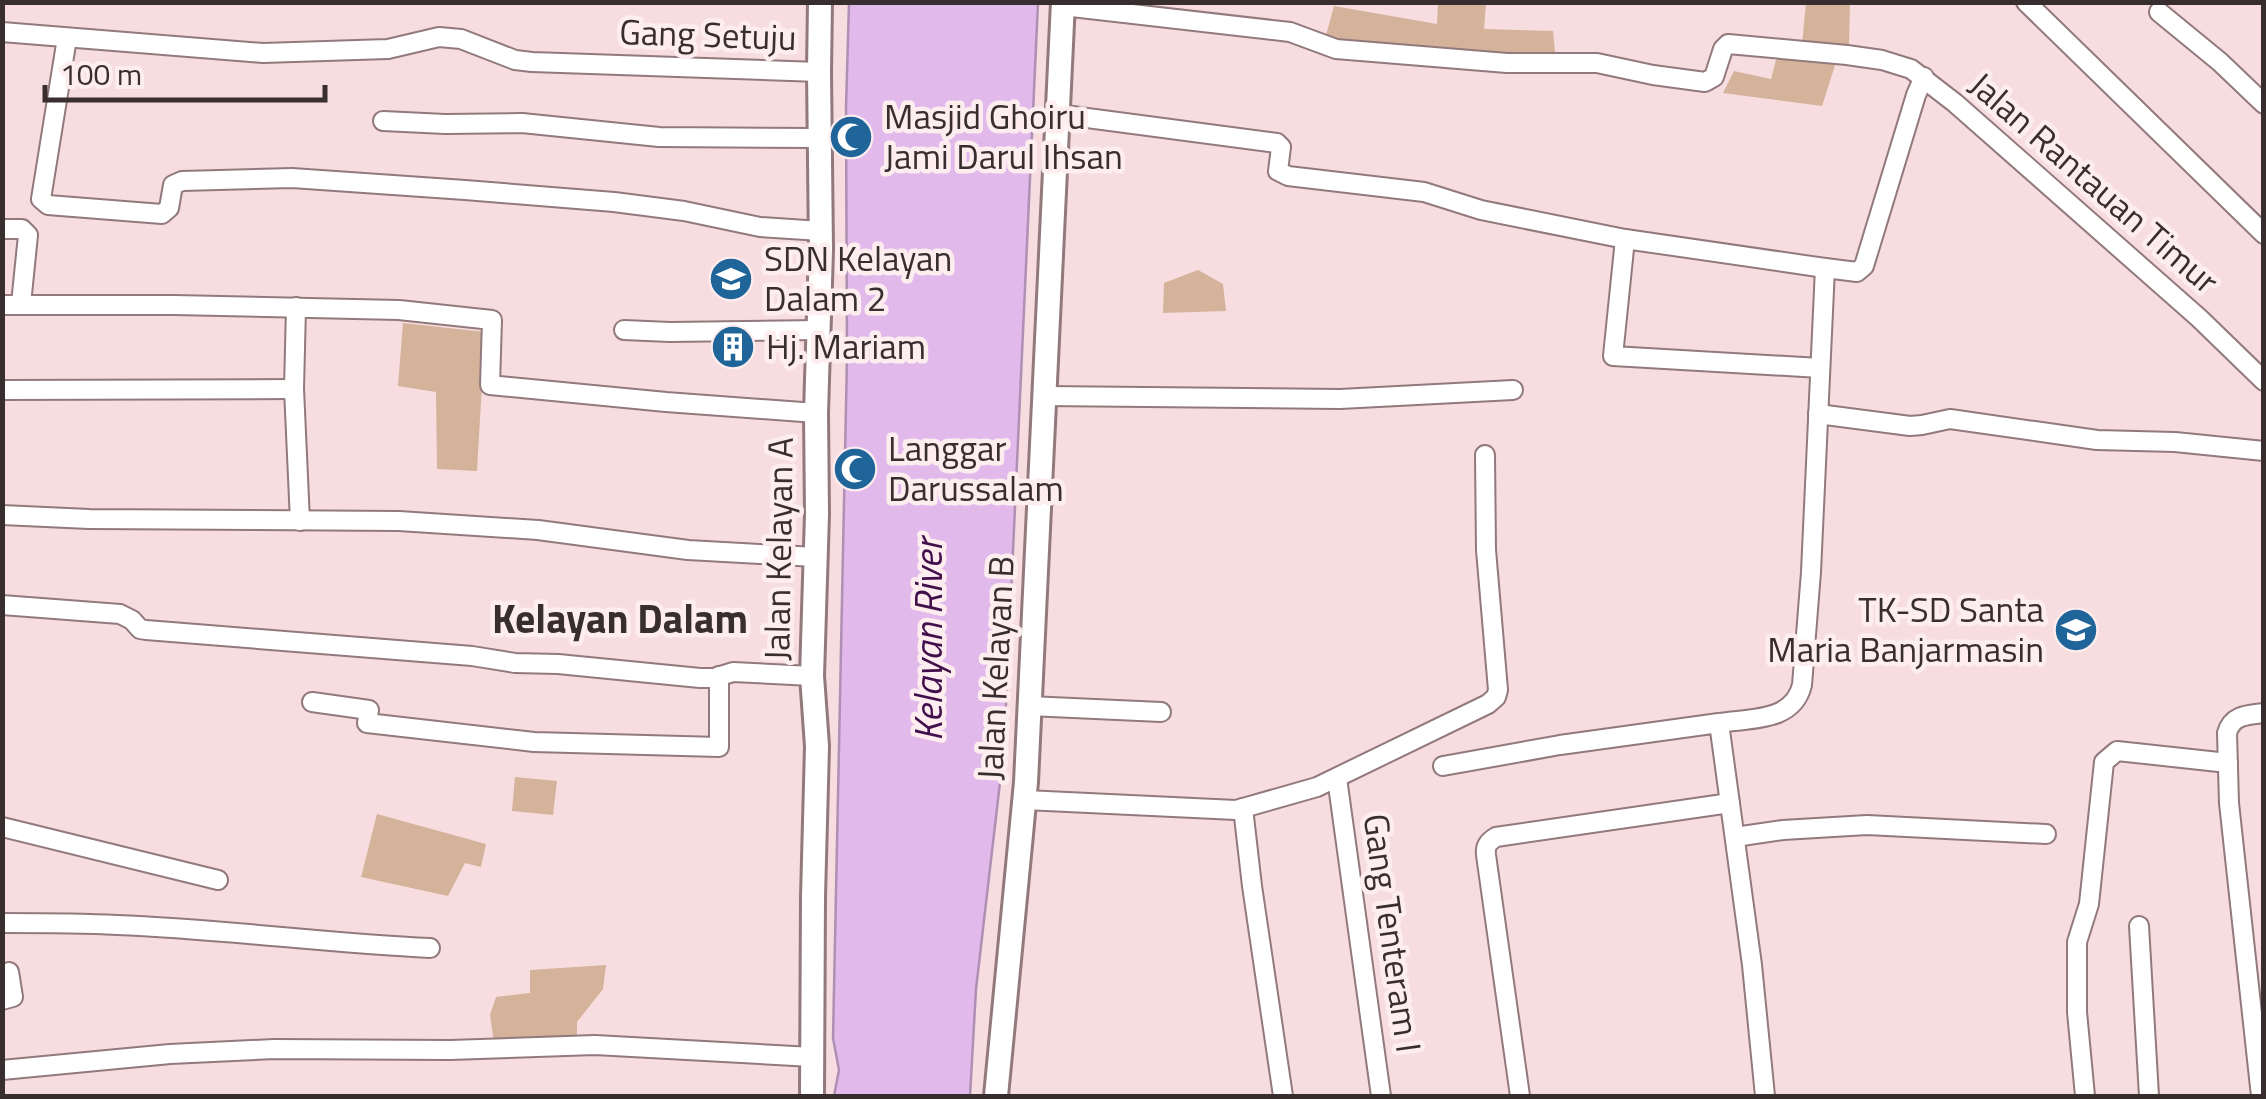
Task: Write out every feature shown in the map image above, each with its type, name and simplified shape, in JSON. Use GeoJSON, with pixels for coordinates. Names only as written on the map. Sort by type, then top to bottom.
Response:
{"type":"FeatureCollection","features":[{"type":"Feature","properties":{"kind":"street","name":"Jalan Kelayan A"},"geometry":{"type":"LineString","coordinates":[[812,1096],[817,746],[812,676],[821,231],[820,2]]}},
{"type":"Feature","properties":{"kind":"street"},"geometry":{"type":"LineString","coordinates":[[2026,2],[2264,234]]}},
{"type":"Feature","properties":{"kind":"street"},"geometry":{"type":"LineString","coordinates":[[1057,114],[1278,143],[1282,147],[1278,171],[1284,175],[1424,192],[1481,210],[1625,239],[1857,272],[1864,266],[1924,77],[1882,60],[1728,44],[1714,76],[1704,82],[1597,64],[1507,62],[1336,49],[1290,32],[1063,4]]}},
{"type":"Feature","properties":{"kind":"street","name":"Jalan Kelayan B"},"geometry":{"type":"LineString","coordinates":[[996,1096],[1025,800],[1063,4]]}},
{"type":"Feature","properties":{"kind":"street"},"geometry":{"type":"LineString","coordinates":[[2159,12],[2264,104]]}},
{"type":"Feature","properties":{"kind":"street","name":"Gang Setuju"},"geometry":{"type":"LineString","coordinates":[[2,32],[263,53],[388,48],[439,37],[461,39],[515,60],[532,62],[818,72]]}},
{"type":"Feature","properties":{"kind":"street"},"geometry":{"type":"LineString","coordinates":[[68,38],[42,199],[48,205],[162,214],[169,208],[177,182],[292,178],[614,202],[760,227],[821,231]]}},
{"type":"Feature","properties":{"kind":"street","name":"Jalan Rantauan Timur"},"geometry":{"type":"LineString","coordinates":[[1924,77],[2199,318],[2264,380]]}},
{"type":"Feature","properties":{"kind":"street"},"geometry":{"type":"LineString","coordinates":[[383,121],[522,122],[659,137],[820,138]]}},
{"type":"Feature","properties":{"kind":"street"},"geometry":{"type":"LineString","coordinates":[[2,229],[22,230],[28,235],[12,305],[399,310],[492,320],[490,385],[816,412]]}},
{"type":"Feature","properties":{"kind":"street"},"geometry":{"type":"LineString","coordinates":[[1625,239],[1613,356],[1820,368]]}},
{"type":"Feature","properties":{"kind":"street"},"geometry":{"type":"LineString","coordinates":[[1443,766],[1777,714],[1792,707],[1799,698],[1810,596],[1825,268]]}},
{"type":"Feature","properties":{"kind":"street"},"geometry":{"type":"LineString","coordinates":[[296,307],[294,389],[300,521]]}},
{"type":"Feature","properties":{"kind":"street"},"geometry":{"type":"LineString","coordinates":[[624,330],[819,330]]}},
{"type":"Feature","properties":{"kind":"street"},"geometry":{"type":"LineString","coordinates":[[2,390],[294,389]]}},
{"type":"Feature","properties":{"kind":"street"},"geometry":{"type":"LineString","coordinates":[[1044,396],[1340,399],[1513,390]]}},
{"type":"Feature","properties":{"kind":"street"},"geometry":{"type":"LineString","coordinates":[[1818,414],[1910,426],[1950,419],[2096,440],[2175,442],[2264,451]]}},
{"type":"Feature","properties":{"kind":"street"},"geometry":{"type":"LineString","coordinates":[[1025,800],[1244,808],[1292,796],[1337,778],[1496,697],[1486,550],[1486,455]]}},
{"type":"Feature","properties":{"kind":"street"},"geometry":{"type":"LineString","coordinates":[[2,515],[399,521],[538,530],[688,550],[815,557]]}},
{"type":"Feature","properties":{"kind":"street"},"geometry":{"type":"LineString","coordinates":[[2,605],[120,614],[146,630],[472,656],[515,663],[700,678],[733,672],[812,676]]}},
{"type":"Feature","properties":{"kind":"street"},"geometry":{"type":"LineString","coordinates":[[312,702],[369,710],[368,723],[486,738],[719,748],[719,676]]}},
{"type":"Feature","properties":{"kind":"street"},"geometry":{"type":"LineString","coordinates":[[1029,706],[1162,712]]}},
{"type":"Feature","properties":{"kind":"street"},"geometry":{"type":"LineString","coordinates":[[2257,1096],[2229,802],[2227,733],[2230,724],[2241,716],[2264,713]]}},
{"type":"Feature","properties":{"kind":"street"},"geometry":{"type":"LineString","coordinates":[[1719,723],[1766,1096]]}},
{"type":"Feature","properties":{"kind":"street"},"geometry":{"type":"LineString","coordinates":[[2084,1096],[2077,1012],[2078,942],[2089,904],[2104,762],[2117,751],[2228,763]]}},
{"type":"Feature","properties":{"kind":"street","name":"Gang Tenteram I"},"geometry":{"type":"LineString","coordinates":[[1337,778],[1381,1096]]}},
{"type":"Feature","properties":{"kind":"street"},"geometry":{"type":"LineString","coordinates":[[1520,1096],[1486,855],[1489,842],[1496,837],[1730,803]]}},
{"type":"Feature","properties":{"kind":"street"},"geometry":{"type":"LineString","coordinates":[[1244,808],[1283,1096]]}},
{"type":"Feature","properties":{"kind":"street"},"geometry":{"type":"LineString","coordinates":[[1735,838],[1784,830],[1867,825],[2046,834]]}},
{"type":"Feature","properties":{"kind":"street"},"geometry":{"type":"LineString","coordinates":[[2,827],[218,880]]}},
{"type":"Feature","properties":{"kind":"street"},"geometry":{"type":"LineString","coordinates":[[2,922],[117,924],[430,948]]}},
{"type":"Feature","properties":{"kind":"street"},"geometry":{"type":"LineString","coordinates":[[2139,926],[2148,1096]]}},
{"type":"Feature","properties":{"kind":"street"},"geometry":{"type":"LineString","coordinates":[[2,1000],[13,997],[9,972]]}},
{"type":"Feature","properties":{"kind":"street"},"geometry":{"type":"LineString","coordinates":[[2,1070],[170,1054],[274,1049],[450,1050],[595,1045],[812,1057]]}},
{"type":"Feature","properties":{"kind":"shaded area"},"geometry":{"type":"Polygon","coordinates":[[[1438,3],[1486,3],[1484,29],[1553,31],[1555,52],[1522,56],[1325,39],[1334,6],[1437,24],[1438,3]]]}},
{"type":"Feature","properties":{"kind":"shaded area"},"geometry":{"type":"Polygon","coordinates":[[[1806,3],[1850,3],[1849,44],[1836,62],[1822,106],[1723,93],[1734,71],[1771,79],[1777,56],[1801,54],[1806,3]]]}},
{"type":"Feature","properties":{"kind":"shaded area"},"geometry":{"type":"Polygon","coordinates":[[[1198,270],[1223,284],[1226,311],[1163,313],[1164,283],[1198,270]]]}},
{"type":"Feature","properties":{"kind":"shaded area"},"geometry":{"type":"Polygon","coordinates":[[[403,323],[485,332],[477,471],[437,469],[436,392],[398,386],[403,323]]]}},
{"type":"Feature","properties":{"kind":"shaded area"},"geometry":{"type":"Polygon","coordinates":[[[515,777],[557,781],[553,815],[512,811],[515,777]]]}},
{"type":"Feature","properties":{"kind":"shaded area"},"geometry":{"type":"Polygon","coordinates":[[[377,814],[486,844],[481,867],[465,863],[448,896],[361,877],[377,814]]]}},
{"type":"Feature","properties":{"kind":"shaded area"},"geometry":{"type":"Polygon","coordinates":[[[606,965],[603,989],[577,1022],[577,1043],[494,1043],[490,1015],[496,997],[530,993],[530,970],[606,965]]]}},
{"type":"Feature","properties":{"kind":"water","name":"Kelayan River"},"geometry":{"type":"Polygon","coordinates":[[[849,3],[1038,3],[1004,748],[976,989],[970,1096],[834,1096],[839,1070],[833,1038],[847,357],[849,3]]]}},
{"type":"Feature","properties":{"kind":"place","name":"Masjid Ghoiru Jami Darul Ihsan"},"geometry":{"type":"Point","coordinates":[851,137]}},
{"type":"Feature","properties":{"kind":"place","name":"SDN Kelayan Dalam 2"},"geometry":{"type":"Point","coordinates":[731,279]}},
{"type":"Feature","properties":{"kind":"place","name":"Hj. Mariam"},"geometry":{"type":"Point","coordinates":[733,347]}},
{"type":"Feature","properties":{"kind":"place","name":"Langgar Darussalam"},"geometry":{"type":"Point","coordinates":[855,469]}},
{"type":"Feature","properties":{"kind":"place","name":"TK-SD Santa Maria Banjarmasin"},"geometry":{"type":"Point","coordinates":[2076,630]}},
{"type":"Feature","properties":{"kind":"district","name":"Kelayan Dalam"},"geometry":{"type":"Point","coordinates":[620,619]}}]}
